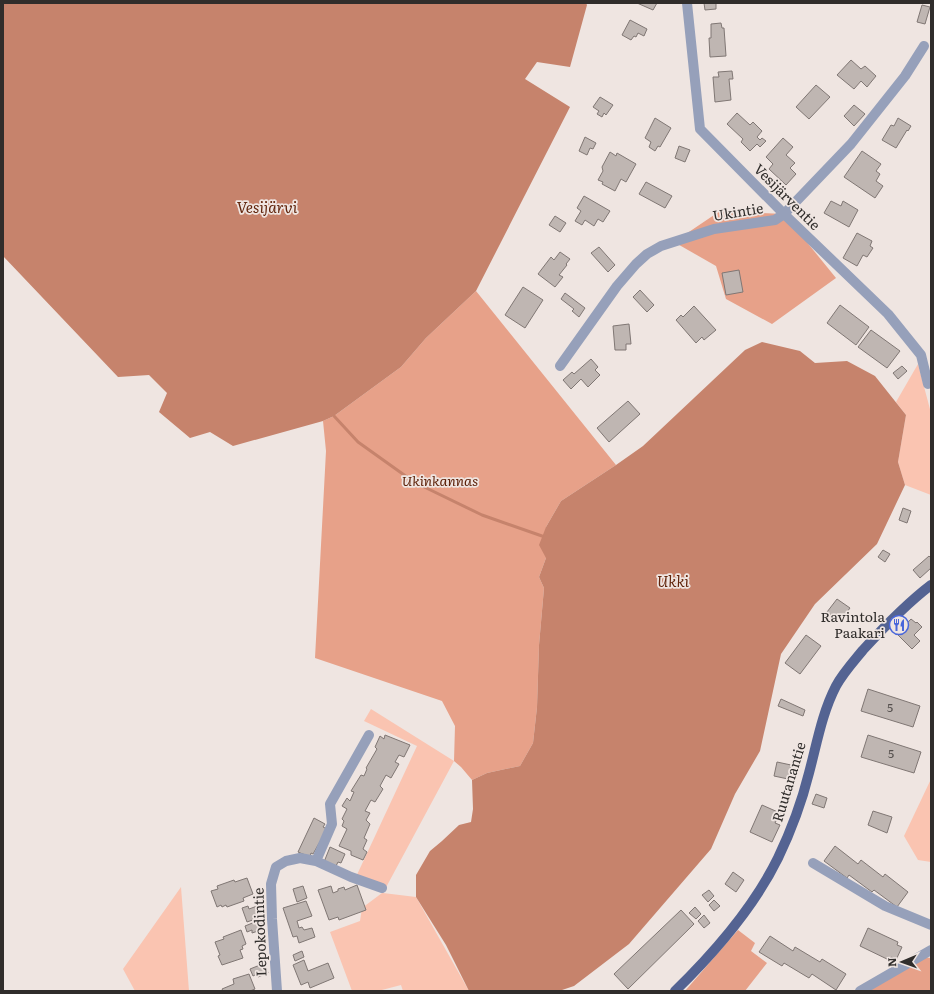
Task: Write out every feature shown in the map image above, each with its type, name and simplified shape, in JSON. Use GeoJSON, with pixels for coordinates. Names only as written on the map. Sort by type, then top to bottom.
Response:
{"type":"FeatureCollection","features":[{"type":"Feature","properties":{"kind":"main road","name":"Ruutanantie"},"geometry":{"type":"LineString","coordinates":[[675,991],[712,952],[748,906],[763,884],[778,857],[796,815],[809,774],[825,711],[836,685],[852,663],[871,642],[909,604],[931,586]]}},
{"type":"Feature","properties":{"kind":"street","name":"Vesijärventie"},"geometry":{"type":"LineString","coordinates":[[687,3],[700,129],[784,214],[888,314],[921,355],[928,384]]}},
{"type":"Feature","properties":{"kind":"street","name":"Ukintie"},"geometry":{"type":"LineString","coordinates":[[560,366],[617,286],[647,254],[661,246],[714,230],[775,220],[784,214],[851,144],[905,76],[924,46]]}},
{"type":"Feature","properties":{"kind":"street"},"geometry":{"type":"LineString","coordinates":[[316,861],[332,824],[330,804],[369,735]]}},
{"type":"Feature","properties":{"kind":"street","name":"Lepokodintie"},"geometry":{"type":"LineString","coordinates":[[277,991],[271,884],[276,868],[286,861],[300,858],[316,861],[351,877],[382,888]]}},
{"type":"Feature","properties":{"kind":"street"},"geometry":{"type":"LineString","coordinates":[[813,863],[885,906],[931,925]]}},
{"type":"Feature","properties":{"kind":"street"},"geometry":{"type":"LineString","coordinates":[[860,991],[931,950]]}},
{"type":"Feature","properties":{"kind":"shaded area"},"geometry":{"type":"Polygon","coordinates":[[[918,364],[931,413],[931,495],[905,485],[898,462],[906,415],[896,402],[918,364]]]}},
{"type":"Feature","properties":{"kind":"shaded area"},"geometry":{"type":"Polygon","coordinates":[[[371,709],[454,761],[383,893],[416,897],[469,991],[403,991],[401,985],[378,991],[352,991],[330,932],[360,921],[362,908],[382,893],[355,879],[417,746],[364,721],[371,709]]]}},
{"type":"Feature","properties":{"kind":"shaded area"},"geometry":{"type":"Polygon","coordinates":[[[931,779],[931,862],[918,860],[904,836],[931,779]]]}},
{"type":"Feature","properties":{"kind":"shaded area"},"geometry":{"type":"Polygon","coordinates":[[[181,887],[189,991],[135,991],[123,969],[181,887]]]}},
{"type":"Feature","properties":{"kind":"green space"},"geometry":{"type":"Polygon","coordinates":[[[720,211],[784,214],[836,278],[772,324],[726,299],[716,266],[674,242],[720,211]]]}},
{"type":"Feature","properties":{"kind":"green space","name":"Ukinkannas"},"geometry":{"type":"Polygon","coordinates":[[[476,291],[616,465],[561,501],[546,527],[546,558],[539,577],[544,588],[539,645],[537,707],[533,743],[520,766],[487,773],[472,780],[454,761],[455,726],[442,701],[315,658],[326,451],[323,421],[334,416],[401,367],[426,338],[476,291]]]}},
{"type":"Feature","properties":{"kind":"green space"},"geometry":{"type":"Polygon","coordinates":[[[738,930],[755,943],[751,951],[767,963],[745,991],[685,991],[738,930]]]}},
{"type":"Feature","properties":{"kind":"green space"},"geometry":{"type":"Polygon","coordinates":[[[923,957],[931,958],[931,991],[865,991],[923,957]]]}},
{"type":"Feature","properties":{"kind":"water","name":"Vesijärvi"},"geometry":{"type":"Polygon","coordinates":[[[3,3],[586,3],[587,5],[570,67],[537,62],[525,79],[570,107],[476,291],[426,338],[401,367],[334,416],[323,421],[233,446],[210,432],[190,438],[159,412],[167,393],[149,375],[118,377],[3,256],[3,3]]]}},
{"type":"Feature","properties":{"kind":"water","name":"Ukki"},"geometry":{"type":"Polygon","coordinates":[[[762,342],[800,351],[815,363],[847,361],[875,376],[906,415],[898,462],[905,485],[877,544],[815,604],[781,654],[760,751],[735,794],[711,849],[629,944],[574,986],[559,991],[469,991],[446,945],[416,897],[416,875],[430,851],[459,825],[471,822],[473,809],[472,780],[487,773],[520,766],[533,743],[537,707],[539,645],[544,588],[539,577],[546,558],[539,545],[546,527],[561,501],[643,446],[745,350],[762,342]]]}},
{"type":"Feature","properties":{"kind":"building"},"geometry":{"type":"Polygon","coordinates":[[[637,3],[657,3],[653,10],[637,3]]]}},
{"type":"Feature","properties":{"kind":"building"},"geometry":{"type":"Polygon","coordinates":[[[704,3],[716,3],[716,9],[705,10],[704,3]]]}},
{"type":"Feature","properties":{"kind":"building"},"geometry":{"type":"Polygon","coordinates":[[[922,5],[930,7],[925,24],[917,22],[922,5]]]}},
{"type":"Feature","properties":{"kind":"building"},"geometry":{"type":"Polygon","coordinates":[[[630,20],[647,29],[644,36],[638,33],[636,37],[634,36],[631,40],[622,35],[630,20]]]}},
{"type":"Feature","properties":{"kind":"building"},"geometry":{"type":"Polygon","coordinates":[[[721,23],[722,28],[724,28],[726,56],[710,57],[709,38],[711,38],[711,24],[721,23]]]}},
{"type":"Feature","properties":{"kind":"building"},"geometry":{"type":"Polygon","coordinates":[[[851,60],[861,69],[865,66],[876,76],[867,87],[861,81],[854,89],[837,75],[851,60]]]}},
{"type":"Feature","properties":{"kind":"building"},"geometry":{"type":"Polygon","coordinates":[[[732,71],[733,79],[729,79],[731,100],[715,102],[713,77],[719,77],[718,72],[732,71]]]}},
{"type":"Feature","properties":{"kind":"building"},"geometry":{"type":"Polygon","coordinates":[[[816,85],[830,97],[809,119],[796,107],[816,85]]]}},
{"type":"Feature","properties":{"kind":"building"},"geometry":{"type":"Polygon","coordinates":[[[600,97],[613,105],[606,115],[604,113],[602,117],[597,114],[599,111],[593,107],[600,97]]]}},
{"type":"Feature","properties":{"kind":"building"},"geometry":{"type":"Polygon","coordinates":[[[854,105],[865,114],[854,126],[844,116],[854,105]]]}},
{"type":"Feature","properties":{"kind":"building"},"geometry":{"type":"Polygon","coordinates":[[[737,113],[750,125],[753,122],[762,131],[757,137],[760,140],[762,138],[766,141],[760,147],[757,144],[750,151],[741,142],[743,139],[727,124],[737,113]]]}},
{"type":"Feature","properties":{"kind":"building"},"geometry":{"type":"Polygon","coordinates":[[[655,118],[671,128],[660,147],[658,146],[655,151],[649,147],[651,142],[645,138],[655,118]]]}},
{"type":"Feature","properties":{"kind":"building"},"geometry":{"type":"Polygon","coordinates":[[[898,118],[911,126],[896,148],[882,140],[891,125],[894,126],[898,118]]]}},
{"type":"Feature","properties":{"kind":"building"},"geometry":{"type":"Polygon","coordinates":[[[585,137],[596,143],[593,149],[590,148],[587,155],[579,151],[585,137]]]}},
{"type":"Feature","properties":{"kind":"building"},"geometry":{"type":"Polygon","coordinates":[[[783,138],[793,147],[786,155],[795,163],[790,168],[796,174],[786,185],[769,169],[773,164],[766,157],[783,138]]]}},
{"type":"Feature","properties":{"kind":"building"},"geometry":{"type":"Polygon","coordinates":[[[679,146],[690,150],[685,162],[675,158],[679,146]]]}},
{"type":"Feature","properties":{"kind":"building"},"geometry":{"type":"Polygon","coordinates":[[[862,151],[881,164],[876,171],[880,174],[876,181],[883,186],[875,198],[844,177],[862,151]]]}},
{"type":"Feature","properties":{"kind":"building"},"geometry":{"type":"Polygon","coordinates":[[[610,152],[616,156],[617,153],[636,164],[626,182],[621,179],[615,191],[598,180],[603,171],[602,167],[610,152]]]}},
{"type":"Feature","properties":{"kind":"building"},"geometry":{"type":"Polygon","coordinates":[[[646,182],[672,196],[665,208],[639,194],[646,182]]]}},
{"type":"Feature","properties":{"kind":"building"},"geometry":{"type":"Polygon","coordinates":[[[584,196],[610,211],[603,222],[598,219],[594,226],[585,220],[582,225],[575,221],[581,211],[577,208],[584,196]]]}},
{"type":"Feature","properties":{"kind":"building"},"geometry":{"type":"Polygon","coordinates":[[[831,201],[841,206],[843,201],[858,210],[849,227],[824,213],[831,201]]]}},
{"type":"Feature","properties":{"kind":"building"},"geometry":{"type":"Polygon","coordinates":[[[555,216],[566,223],[560,232],[549,225],[555,216]]]}},
{"type":"Feature","properties":{"kind":"building"},"geometry":{"type":"Polygon","coordinates":[[[857,233],[872,241],[870,246],[873,248],[867,257],[863,255],[857,266],[843,258],[857,233]]]}},
{"type":"Feature","properties":{"kind":"building"},"geometry":{"type":"Polygon","coordinates":[[[599,247],[615,265],[608,272],[591,253],[599,247]]]}},
{"type":"Feature","properties":{"kind":"building"},"geometry":{"type":"Polygon","coordinates":[[[560,252],[570,259],[559,275],[563,277],[555,287],[538,274],[551,257],[554,260],[560,252]]]}},
{"type":"Feature","properties":{"kind":"building"},"geometry":{"type":"Polygon","coordinates":[[[739,270],[743,292],[726,295],[722,273],[739,270]]]}},
{"type":"Feature","properties":{"kind":"building"},"geometry":{"type":"Polygon","coordinates":[[[523,287],[543,300],[525,328],[505,315],[523,287]]]}},
{"type":"Feature","properties":{"kind":"building"},"geometry":{"type":"Polygon","coordinates":[[[640,290],[654,305],[647,312],[633,297],[640,290]]]}},
{"type":"Feature","properties":{"kind":"building"},"geometry":{"type":"Polygon","coordinates":[[[565,293],[585,308],[579,317],[572,311],[574,309],[561,299],[565,293]]]}},
{"type":"Feature","properties":{"kind":"building"},"geometry":{"type":"Polygon","coordinates":[[[840,305],[869,327],[856,345],[827,323],[840,305]]]}},
{"type":"Feature","properties":{"kind":"building"},"geometry":{"type":"Polygon","coordinates":[[[694,306],[716,330],[704,340],[702,337],[696,343],[676,320],[681,315],[683,317],[694,306]]]}},
{"type":"Feature","properties":{"kind":"building"},"geometry":{"type":"Polygon","coordinates":[[[629,324],[631,344],[626,344],[626,350],[615,350],[613,326],[629,324]]]}},
{"type":"Feature","properties":{"kind":"building"},"geometry":{"type":"Polygon","coordinates":[[[871,330],[900,351],[887,368],[858,347],[871,330]]]}},
{"type":"Feature","properties":{"kind":"building"},"geometry":{"type":"Polygon","coordinates":[[[591,359],[598,367],[595,370],[600,375],[588,387],[581,379],[571,389],[563,380],[572,372],[574,374],[591,359]]]}},
{"type":"Feature","properties":{"kind":"building"},"geometry":{"type":"Polygon","coordinates":[[[902,366],[907,371],[898,379],[893,373],[902,366]]]}},
{"type":"Feature","properties":{"kind":"building"},"geometry":{"type":"Polygon","coordinates":[[[628,401],[640,414],[609,442],[597,428],[628,401]]]}},
{"type":"Feature","properties":{"kind":"building"},"geometry":{"type":"Polygon","coordinates":[[[903,508],[911,511],[907,523],[899,520],[903,508]]]}},
{"type":"Feature","properties":{"kind":"building"},"geometry":{"type":"Polygon","coordinates":[[[883,550],[890,554],[885,562],[878,557],[883,550]]]}},
{"type":"Feature","properties":{"kind":"building"},"geometry":{"type":"Polygon","coordinates":[[[929,556],[931,558],[931,568],[920,578],[913,570],[929,556]]]}},
{"type":"Feature","properties":{"kind":"building"},"geometry":{"type":"Polygon","coordinates":[[[837,599],[850,608],[840,621],[827,612],[837,599]]]}},
{"type":"Feature","properties":{"kind":"building"},"geometry":{"type":"Polygon","coordinates":[[[911,619],[922,627],[914,635],[920,641],[912,649],[897,634],[911,619]]]}},
{"type":"Feature","properties":{"kind":"building"},"geometry":{"type":"Polygon","coordinates":[[[806,635],[821,646],[800,674],[785,663],[806,635]]]}},
{"type":"Feature","properties":{"kind":"building"},"geometry":{"type":"Polygon","coordinates":[[[868,689],[920,706],[913,727],[861,711],[868,689]]]}},
{"type":"Feature","properties":{"kind":"building"},"geometry":{"type":"Polygon","coordinates":[[[781,699],[805,710],[803,716],[778,706],[781,699]]]}},
{"type":"Feature","properties":{"kind":"building"},"geometry":{"type":"Polygon","coordinates":[[[385,735],[410,745],[404,757],[399,755],[395,762],[399,764],[391,778],[386,775],[380,786],[383,789],[375,802],[371,800],[365,811],[370,813],[366,820],[370,824],[364,838],[367,840],[363,849],[367,852],[363,860],[351,855],[351,851],[339,846],[347,829],[342,826],[344,821],[342,819],[347,809],[342,806],[347,798],[350,801],[354,792],[351,791],[361,775],[364,776],[367,769],[366,768],[377,749],[375,747],[380,736],[384,739],[385,735]]]}},
{"type":"Feature","properties":{"kind":"building"},"geometry":{"type":"Polygon","coordinates":[[[868,735],[921,752],[914,773],[861,757],[868,735]]]}},
{"type":"Feature","properties":{"kind":"building"},"geometry":{"type":"Polygon","coordinates":[[[777,762],[791,765],[788,779],[774,776],[777,762]]]}},
{"type":"Feature","properties":{"kind":"building"},"geometry":{"type":"Polygon","coordinates":[[[816,794],[827,798],[824,808],[812,804],[816,794]]]}},
{"type":"Feature","properties":{"kind":"building"},"geometry":{"type":"Polygon","coordinates":[[[762,805],[780,813],[775,823],[780,825],[772,842],[750,832],[762,805]]]}},
{"type":"Feature","properties":{"kind":"building"},"geometry":{"type":"Polygon","coordinates":[[[873,811],[892,817],[887,833],[868,825],[873,811]]]}},
{"type":"Feature","properties":{"kind":"building"},"geometry":{"type":"Polygon","coordinates":[[[314,818],[325,824],[323,827],[327,829],[313,854],[311,853],[310,857],[298,852],[314,818]]]}},
{"type":"Feature","properties":{"kind":"building"},"geometry":{"type":"Polygon","coordinates":[[[835,846],[858,864],[861,860],[883,877],[885,874],[908,892],[897,907],[874,890],[872,892],[849,875],[847,878],[824,861],[835,846]]]}},
{"type":"Feature","properties":{"kind":"building"},"geometry":{"type":"Polygon","coordinates":[[[330,847],[345,854],[341,863],[338,862],[336,866],[324,862],[330,847]]]}},
{"type":"Feature","properties":{"kind":"building"},"geometry":{"type":"Polygon","coordinates":[[[733,872],[744,880],[736,892],[725,884],[733,872]]]}},
{"type":"Feature","properties":{"kind":"building"},"geometry":{"type":"Polygon","coordinates":[[[247,878],[253,894],[243,898],[244,901],[227,907],[226,905],[222,907],[221,905],[217,907],[211,891],[218,889],[217,886],[234,880],[235,882],[247,878]]]}},
{"type":"Feature","properties":{"kind":"building"},"geometry":{"type":"Polygon","coordinates":[[[357,885],[366,910],[339,920],[338,917],[329,920],[318,890],[331,886],[333,893],[344,887],[345,890],[357,885]]]}},
{"type":"Feature","properties":{"kind":"building"},"geometry":{"type":"Polygon","coordinates":[[[303,886],[307,898],[297,902],[293,889],[303,886]]]}},
{"type":"Feature","properties":{"kind":"building"},"geometry":{"type":"Polygon","coordinates":[[[709,890],[714,896],[708,902],[702,895],[709,890]]]}},
{"type":"Feature","properties":{"kind":"building"},"geometry":{"type":"Polygon","coordinates":[[[714,900],[720,906],[714,911],[709,905],[714,900]]]}},
{"type":"Feature","properties":{"kind":"building"},"geometry":{"type":"Polygon","coordinates":[[[306,901],[312,916],[297,921],[299,928],[302,927],[304,930],[312,928],[315,937],[299,943],[297,936],[293,937],[283,908],[306,901]]]}},
{"type":"Feature","properties":{"kind":"building"},"geometry":{"type":"Polygon","coordinates":[[[260,905],[264,916],[247,922],[242,908],[248,906],[249,909],[260,905]]]}},
{"type":"Feature","properties":{"kind":"building"},"geometry":{"type":"Polygon","coordinates":[[[695,907],[701,914],[696,919],[689,913],[695,907]]]}},
{"type":"Feature","properties":{"kind":"building"},"geometry":{"type":"Polygon","coordinates":[[[681,910],[694,924],[628,989],[614,974],[681,910]]]}},
{"type":"Feature","properties":{"kind":"building"},"geometry":{"type":"Polygon","coordinates":[[[704,915],[710,923],[704,928],[698,921],[704,915]]]}},
{"type":"Feature","properties":{"kind":"building"},"geometry":{"type":"Polygon","coordinates":[[[260,920],[264,929],[252,933],[252,930],[247,932],[245,926],[260,920]]]}},
{"type":"Feature","properties":{"kind":"building"},"geometry":{"type":"Polygon","coordinates":[[[868,928],[898,942],[897,945],[902,947],[896,960],[891,957],[889,960],[860,946],[868,928]]]}},
{"type":"Feature","properties":{"kind":"building"},"geometry":{"type":"Polygon","coordinates":[[[241,930],[246,944],[242,946],[243,949],[240,950],[243,958],[222,965],[218,956],[220,955],[215,942],[241,930]]]}},
{"type":"Feature","properties":{"kind":"building"},"geometry":{"type":"Polygon","coordinates":[[[770,936],[793,951],[795,947],[820,962],[822,959],[846,974],[836,990],[812,974],[809,978],[784,963],[782,966],[759,952],[770,936]]]}},
{"type":"Feature","properties":{"kind":"building"},"geometry":{"type":"Polygon","coordinates":[[[302,951],[304,957],[295,961],[293,955],[302,951]]]}},
{"type":"Feature","properties":{"kind":"building"},"geometry":{"type":"Polygon","coordinates":[[[304,960],[308,971],[328,963],[334,978],[310,988],[308,982],[301,985],[293,965],[304,960]]]}},
{"type":"Feature","properties":{"kind":"building"},"geometry":{"type":"Polygon","coordinates":[[[265,963],[268,973],[258,977],[257,974],[253,976],[250,969],[265,963]]]}},
{"type":"Feature","properties":{"kind":"building"},"geometry":{"type":"Polygon","coordinates":[[[249,974],[255,989],[250,991],[223,991],[222,989],[234,984],[233,979],[249,974]]]}},
{"type":"Feature","properties":{"kind":"waterway"},"geometry":{"type":"LineString","coordinates":[[334,416],[358,442],[414,482],[482,515],[542,536]]}},
{"type":"Feature","properties":{"kind":"place","name":"Ravintola Paakari"},"geometry":{"type":"Point","coordinates":[899,625]}}]}
